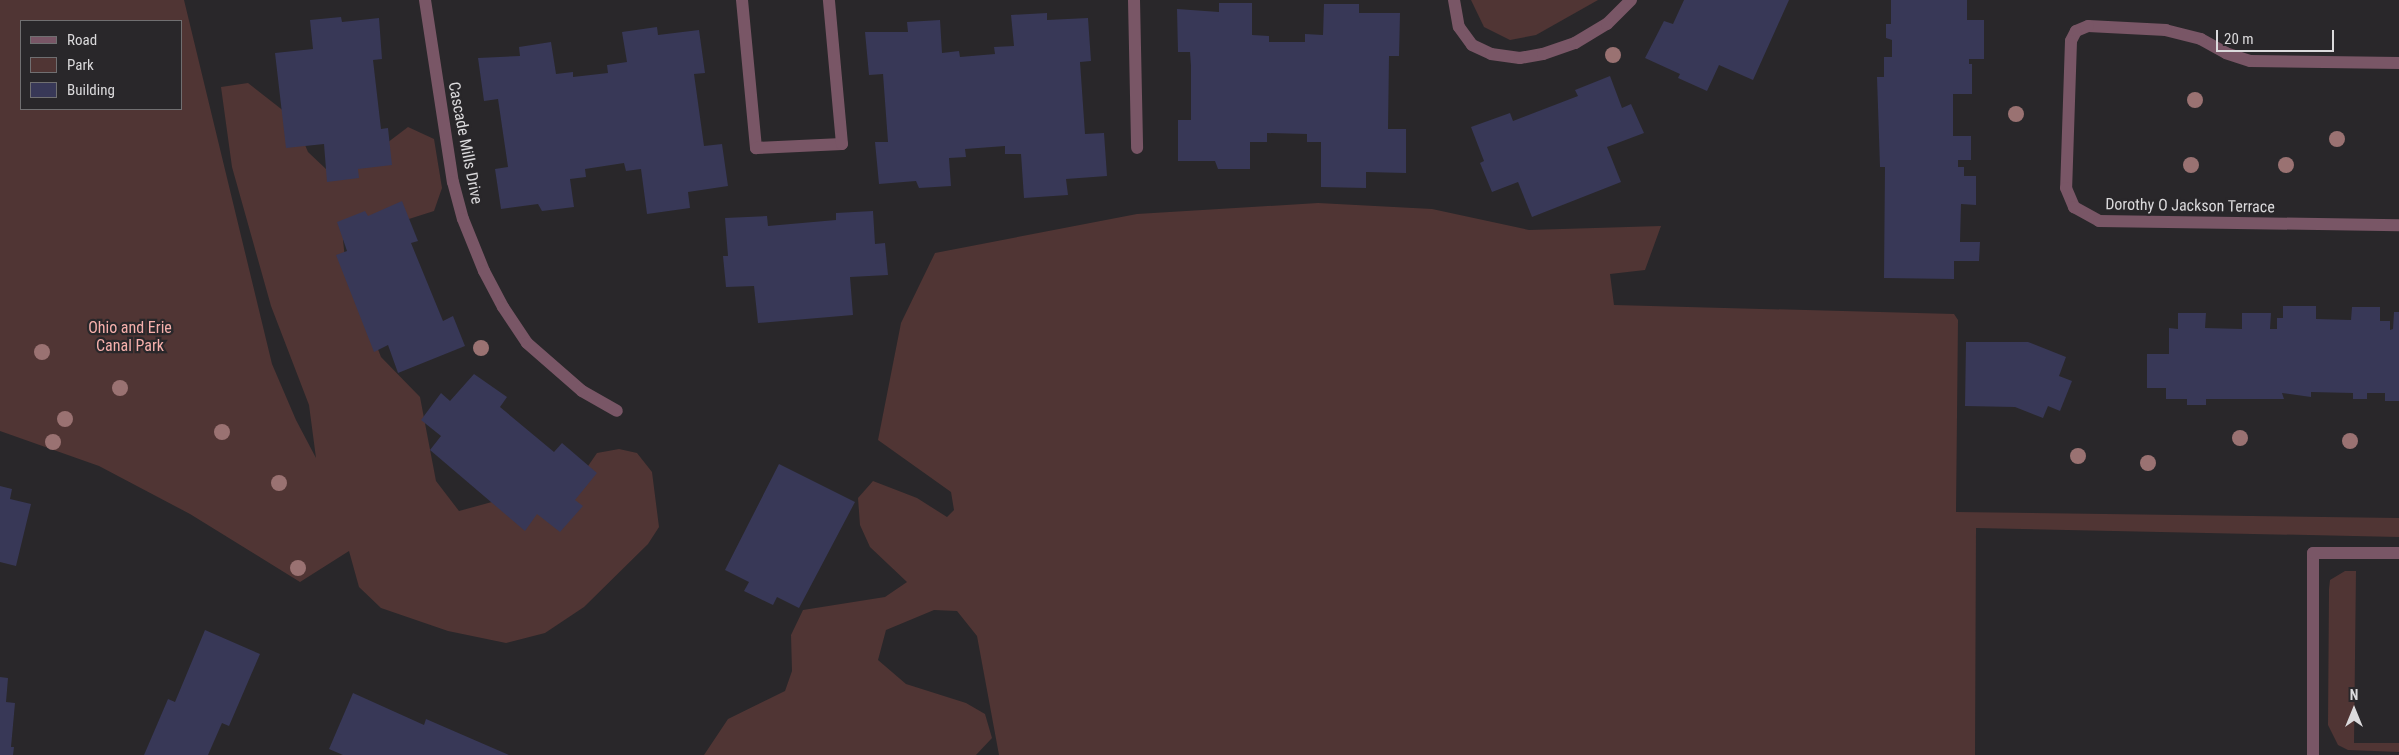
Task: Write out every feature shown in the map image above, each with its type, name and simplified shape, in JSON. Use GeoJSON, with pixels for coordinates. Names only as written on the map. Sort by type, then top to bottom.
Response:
{"type":"FeatureCollection","features":[{"type":"Feature","properties":{"kind":"street","name":"Cascade Mills Drive"},"geometry":{"type":"LineString","coordinates":[[425,0],[453,182],[463,219],[484,271],[503,307],[528,343],[582,391],[617,410]]}},
{"type":"Feature","properties":{"kind":"street"},"geometry":{"type":"LineString","coordinates":[[742,0],[756,148],[842,144],[830,0]]}},
{"type":"Feature","properties":{"kind":"street"},"geometry":{"type":"LineString","coordinates":[[1134,0],[1137,148]]}},
{"type":"Feature","properties":{"kind":"street"},"geometry":{"type":"LineString","coordinates":[[1454,0],[1459,27],[1472,45],[1491,54],[1520,58],[1543,54],[1574,43],[1607,24],[1631,0]]}},
{"type":"Feature","properties":{"kind":"street","name":"Dorothy O Jackson Terrace"},"geometry":{"type":"LineString","coordinates":[[2399,64],[2250,61],[2226,53],[2201,39],[2166,30],[2088,26],[2076,31],[2071,41],[2066,188],[2074,207],[2098,221],[2399,226]]}},
{"type":"Feature","properties":{"kind":"street"},"geometry":{"type":"LineString","coordinates":[[2313,755],[2313,553],[2399,553]]}},
{"type":"Feature","properties":{"kind":"green space","name":"Ohio and Erie Canal Park"},"geometry":{"type":"Polygon","coordinates":[[[0,0],[184,0],[272,364],[296,420],[316,458],[309,405],[271,306],[232,167],[221,87],[248,83],[294,119],[308,152],[326,169],[383,146],[408,127],[434,139],[442,188],[434,211],[343,240],[346,268],[381,357],[420,397],[436,481],[459,511],[514,496],[557,511],[597,453],[619,449],[637,453],[652,472],[659,527],[648,544],[584,607],[545,633],[506,643],[448,631],[381,608],[359,587],[349,551],[300,582],[190,514],[99,466],[0,431],[0,0]]]}},
{"type":"Feature","properties":{"kind":"green space"},"geometry":{"type":"Polygon","coordinates":[[[1471,0],[1598,0],[1536,35],[1510,40],[1484,27],[1471,0]]]}},
{"type":"Feature","properties":{"kind":"green space"},"geometry":{"type":"Polygon","coordinates":[[[1318,203],[1432,209],[1529,230],[1661,226],[1645,270],[1610,274],[1614,305],[1954,314],[1958,320],[1956,512],[2399,518],[2399,537],[1976,528],[1975,755],[999,755],[977,636],[957,611],[934,610],[886,630],[878,660],[906,684],[966,703],[985,714],[992,738],[976,755],[704,755],[728,719],[785,691],[792,671],[791,635],[803,610],[885,597],[907,582],[870,547],[860,525],[858,498],[873,481],[917,498],[947,517],[954,510],[951,492],[878,440],[901,323],[935,253],[1137,214],[1318,203]]]}},
{"type":"Feature","properties":{"kind":"green space"},"geometry":{"type":"Polygon","coordinates":[[[2345,571],[2356,571],[2354,743],[2399,743],[2399,752],[2348,750],[2338,745],[2328,725],[2329,589],[2330,580],[2345,571]]]}},
{"type":"Feature","properties":{"kind":"building"},"geometry":{"type":"Polygon","coordinates":[[[1684,0],[1789,0],[1753,80],[1719,65],[1707,91],[1678,78],[1680,74],[1645,58],[1664,21],[1673,24],[1684,0]]]}},
{"type":"Feature","properties":{"kind":"building"},"geometry":{"type":"Polygon","coordinates":[[[1891,0],[1967,0],[1967,20],[1984,20],[1984,59],[1969,59],[1969,64],[1972,64],[1972,94],[1953,94],[1953,136],[1971,136],[1971,160],[1958,160],[1958,167],[1964,167],[1964,176],[1976,176],[1976,205],[1961,204],[1960,242],[1980,242],[1979,261],[1954,261],[1954,279],[1884,278],[1885,167],[1880,167],[1877,77],[1884,77],[1884,57],[1892,57],[1892,40],[1886,38],[1886,24],[1891,24],[1891,0]]]}},
{"type":"Feature","properties":{"kind":"building"},"geometry":{"type":"Polygon","coordinates":[[[1219,3],[1252,3],[1252,35],[1269,36],[1269,42],[1305,42],[1305,34],[1323,35],[1324,4],[1359,4],[1359,13],[1400,13],[1399,56],[1389,56],[1388,129],[1406,129],[1406,173],[1366,172],[1366,188],[1321,187],[1321,142],[1307,142],[1307,134],[1267,133],[1267,142],[1250,142],[1250,169],[1218,169],[1215,161],[1178,161],[1178,120],[1191,120],[1191,66],[1190,52],[1178,52],[1177,9],[1219,12],[1219,3]]]}},
{"type":"Feature","properties":{"kind":"building"},"geometry":{"type":"Polygon","coordinates":[[[1047,13],[1047,20],[1088,18],[1091,61],[1080,62],[1085,134],[1104,133],[1107,176],[1066,179],[1068,195],[1024,198],[1021,154],[1005,154],[1005,146],[965,149],[966,157],[949,158],[951,186],[919,188],[916,181],[879,184],[875,142],[888,142],[883,74],[869,75],[865,32],[908,32],[907,22],[940,20],[942,53],[959,51],[960,57],[995,54],[994,47],[1014,46],[1011,15],[1047,13]]]}},
{"type":"Feature","properties":{"kind":"building"},"geometry":{"type":"Polygon","coordinates":[[[341,17],[342,22],[379,18],[382,59],[373,60],[381,129],[388,128],[392,165],[358,169],[359,178],[327,182],[324,144],[286,148],[275,53],[313,49],[310,20],[341,17]]]}},
{"type":"Feature","properties":{"kind":"building"},"geometry":{"type":"Polygon","coordinates":[[[657,27],[658,35],[699,30],[705,73],[694,74],[704,146],[722,144],[728,186],[688,192],[690,208],[647,214],[641,169],[626,171],[624,163],[585,169],[586,177],[570,179],[574,207],[542,211],[538,204],[501,209],[495,169],[508,167],[498,99],[484,101],[478,58],[520,56],[519,47],[551,42],[556,74],[573,72],[573,77],[608,73],[607,65],[627,62],[622,32],[657,27]]]}},
{"type":"Feature","properties":{"kind":"building"},"geometry":{"type":"Polygon","coordinates":[[[1610,76],[1622,108],[1631,104],[1644,133],[1607,147],[1621,182],[1532,217],[1518,182],[1492,192],[1480,163],[1484,161],[1471,127],[1510,113],[1513,121],[1578,96],[1575,90],[1610,76]]]}},
{"type":"Feature","properties":{"kind":"building"},"geometry":{"type":"Polygon","coordinates":[[[402,201],[418,241],[411,243],[443,321],[453,316],[465,346],[398,373],[388,345],[374,352],[336,255],[347,251],[337,222],[365,211],[368,216],[402,201]]]}},
{"type":"Feature","properties":{"kind":"building"},"geometry":{"type":"Polygon","coordinates":[[[873,211],[875,244],[885,243],[888,275],[850,277],[853,315],[758,323],[754,286],[726,287],[723,256],[728,256],[725,218],[767,216],[768,226],[836,220],[836,213],[873,211]]]}},
{"type":"Feature","properties":{"kind":"building"},"geometry":{"type":"Polygon","coordinates":[[[2283,306],[2316,306],[2316,319],[2351,320],[2352,307],[2380,307],[2380,321],[2390,321],[2390,330],[2393,329],[2394,312],[2399,312],[2399,401],[2385,401],[2385,393],[2367,393],[2367,399],[2353,399],[2353,393],[2311,392],[2311,397],[2282,393],[2284,399],[2206,399],[2206,405],[2187,405],[2187,399],[2166,399],[2166,388],[2147,388],[2147,354],[2169,354],[2169,328],[2178,329],[2178,313],[2206,313],[2205,328],[2242,329],[2242,313],[2271,313],[2270,329],[2277,329],[2277,318],[2283,318],[2283,306]]]}},
{"type":"Feature","properties":{"kind":"building"},"geometry":{"type":"Polygon","coordinates":[[[1966,342],[2028,342],[2066,357],[2059,376],[2072,381],[2060,411],[2048,406],[2043,418],[2015,407],[1965,406],[1966,342]]]}},
{"type":"Feature","properties":{"kind":"building"},"geometry":{"type":"Polygon","coordinates":[[[474,374],[507,397],[500,407],[554,452],[562,443],[597,473],[575,500],[583,506],[560,532],[537,514],[525,531],[430,450],[441,436],[421,420],[441,393],[450,401],[474,374]]]}},
{"type":"Feature","properties":{"kind":"building"},"geometry":{"type":"Polygon","coordinates":[[[779,464],[855,502],[799,608],[777,597],[773,605],[744,591],[749,582],[725,570],[779,464]]]}},
{"type":"Feature","properties":{"kind":"building"},"geometry":{"type":"Polygon","coordinates":[[[0,486],[12,489],[10,499],[31,504],[16,566],[0,562],[0,486]]]}},
{"type":"Feature","properties":{"kind":"building"},"geometry":{"type":"Polygon","coordinates":[[[205,630],[260,654],[229,726],[222,723],[208,755],[144,755],[168,699],[175,702],[205,630]]]}},
{"type":"Feature","properties":{"kind":"building"},"geometry":{"type":"Polygon","coordinates":[[[0,677],[8,678],[6,702],[15,703],[11,747],[14,747],[13,755],[0,755],[0,677]]]}},
{"type":"Feature","properties":{"kind":"building"},"geometry":{"type":"Polygon","coordinates":[[[353,693],[424,725],[426,719],[509,755],[343,755],[329,749],[353,693]]]}}]}
